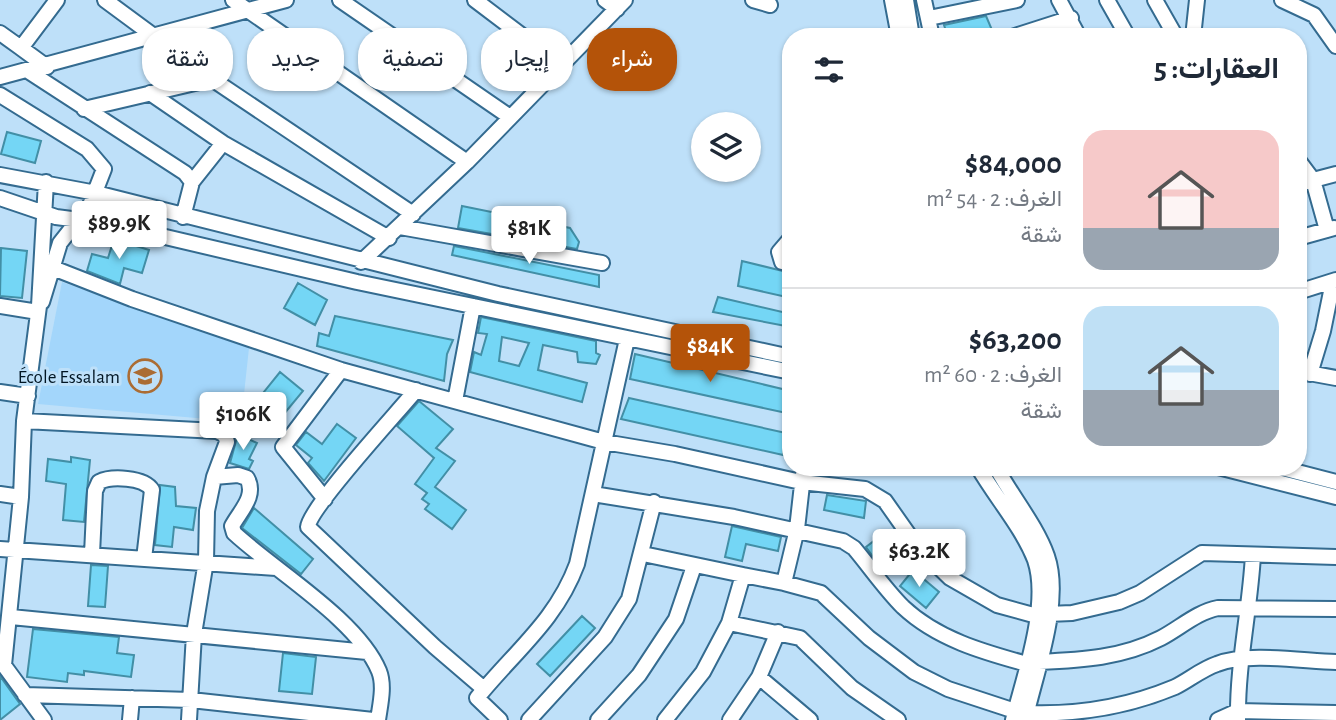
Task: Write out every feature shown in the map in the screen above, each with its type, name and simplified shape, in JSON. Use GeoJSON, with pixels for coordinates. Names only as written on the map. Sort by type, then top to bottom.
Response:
{"type":"FeatureCollection","features":[{"type":"Feature","properties":{"kind":"street"},"geometry":{"type":"LineString","coordinates":[[21,48],[57,0]]}},
{"type":"Feature","properties":{"kind":"street"},"geometry":{"type":"LineString","coordinates":[[105,0],[144,28]]}},
{"type":"Feature","properties":{"kind":"street"},"geometry":{"type":"LineString","coordinates":[[233,0],[467,162]]}},
{"type":"Feature","properties":{"kind":"street"},"geometry":{"type":"LineString","coordinates":[[187,28],[286,0]]}},
{"type":"Feature","properties":{"kind":"street"},"geometry":{"type":"LineString","coordinates":[[340,0],[510,117]]}},
{"type":"Feature","properties":{"kind":"street"},"geometry":{"type":"LineString","coordinates":[[475,0],[512,28]]}},
{"type":"Feature","properties":{"kind":"street"},"geometry":{"type":"LineString","coordinates":[[753,0],[770,5]]}},
{"type":"Feature","properties":{"kind":"street"},"geometry":{"type":"LineString","coordinates":[[892,0],[897,28]]}},
{"type":"Feature","properties":{"kind":"street"},"geometry":{"type":"LineString","coordinates":[[906,0],[911,28]]}},
{"type":"Feature","properties":{"kind":"street"},"geometry":{"type":"LineString","coordinates":[[923,0],[931,28]]}},
{"type":"Feature","properties":{"kind":"street"},"geometry":{"type":"LineString","coordinates":[[929,18],[1017,0]]}},
{"type":"Feature","properties":{"kind":"street"},"geometry":{"type":"LineString","coordinates":[[1059,0],[1075,28]]}},
{"type":"Feature","properties":{"kind":"street"},"geometry":{"type":"LineString","coordinates":[[1107,0],[1123,28]]}},
{"type":"Feature","properties":{"kind":"street"},"geometry":{"type":"LineString","coordinates":[[1156,0],[1171,28]]}},
{"type":"Feature","properties":{"kind":"street"},"geometry":{"type":"LineString","coordinates":[[1194,28],[1197,0]]}},
{"type":"Feature","properties":{"kind":"street"},"geometry":{"type":"LineString","coordinates":[[1282,0],[1314,15],[1336,46]]}},
{"type":"Feature","properties":{"kind":"street"},"geometry":{"type":"LineString","coordinates":[[573,51],[616,3]]}},
{"type":"Feature","properties":{"kind":"street"},"geometry":{"type":"LineString","coordinates":[[1040,28],[1071,18]]}},
{"type":"Feature","properties":{"kind":"street"},"geometry":{"type":"LineString","coordinates":[[0,33],[47,66]]}},
{"type":"Feature","properties":{"kind":"street"},"geometry":{"type":"LineString","coordinates":[[0,77],[142,41]]}},
{"type":"Feature","properties":{"kind":"street"},"geometry":{"type":"LineString","coordinates":[[29,71],[185,173],[192,182]]}},
{"type":"Feature","properties":{"kind":"street"},"geometry":{"type":"LineString","coordinates":[[85,109],[159,91]]}},
{"type":"Feature","properties":{"kind":"street"},"geometry":{"type":"LineString","coordinates":[[230,91],[413,215]]}},
{"type":"Feature","properties":{"kind":"street"},"geometry":{"type":"LineString","coordinates":[[361,262],[413,215],[536,91]]}},
{"type":"Feature","properties":{"kind":"street"},"geometry":{"type":"LineString","coordinates":[[150,93],[223,143],[388,238]]}},
{"type":"Feature","properties":{"kind":"street"},"geometry":{"type":"LineString","coordinates":[[0,95],[95,157],[104,169],[96,193],[63,237],[39,309]]}},
{"type":"Feature","properties":{"kind":"street"},"geometry":{"type":"LineString","coordinates":[[183,217],[192,182],[223,143]]}},
{"type":"Feature","properties":{"kind":"street"},"geometry":{"type":"LineString","coordinates":[[1307,182],[1336,174]]}},
{"type":"Feature","properties":{"kind":"street"},"geometry":{"type":"LineString","coordinates":[[0,175],[96,193],[361,262],[782,355]]}},
{"type":"Feature","properties":{"kind":"street"},"geometry":{"type":"LineString","coordinates":[[44,720],[2,663],[11,617],[24,421],[39,309],[46,182]]}},
{"type":"Feature","properties":{"kind":"street"},"geometry":{"type":"LineString","coordinates":[[1307,184],[1332,229],[1307,236]]}},
{"type":"Feature","properties":{"kind":"street"},"geometry":{"type":"LineString","coordinates":[[0,198],[77,220],[782,370]]}},
{"type":"Feature","properties":{"kind":"street"},"geometry":{"type":"LineString","coordinates":[[400,227],[602,263]]}},
{"type":"Feature","properties":{"kind":"street"},"geometry":{"type":"LineString","coordinates":[[53,268],[132,299],[341,370],[604,442],[782,471]]}},
{"type":"Feature","properties":{"kind":"street"},"geometry":{"type":"LineString","coordinates":[[1307,289],[1334,281],[1323,331],[1307,366]]}},
{"type":"Feature","properties":{"kind":"street"},"geometry":{"type":"LineString","coordinates":[[0,306],[39,309]]}},
{"type":"Feature","properties":{"kind":"street"},"geometry":{"type":"LineString","coordinates":[[455,401],[473,306]]}},
{"type":"Feature","properties":{"kind":"street"},"geometry":{"type":"LineString","coordinates":[[498,719],[477,698],[557,608],[568,589],[577,564],[627,339]]}},
{"type":"Feature","properties":{"kind":"street"},"geometry":{"type":"LineString","coordinates":[[326,499],[283,447],[341,370]]}},
{"type":"Feature","properties":{"kind":"street"},"geometry":{"type":"LineString","coordinates":[[1307,373],[1336,378]]}},
{"type":"Feature","properties":{"kind":"street"},"geometry":{"type":"LineString","coordinates":[[416,390],[308,520],[308,527],[316,538],[484,689]]}},
{"type":"Feature","properties":{"kind":"street"},"geometry":{"type":"LineString","coordinates":[[0,392],[28,396]]}},
{"type":"Feature","properties":{"kind":"street"},"geometry":{"type":"LineString","coordinates":[[24,421],[218,431],[225,435],[227,442],[214,477],[207,511],[206,561],[194,634],[189,720]]}},
{"type":"Feature","properties":{"kind":"street"},"geometry":{"type":"LineString","coordinates":[[1307,474],[1336,482]]}},
{"type":"Feature","properties":{"kind":"street"},"geometry":{"type":"LineString","coordinates":[[25,695],[191,701],[376,720],[379,673],[367,652],[349,631],[234,533],[232,526],[250,497],[251,486],[247,478],[238,475],[214,477]]}},
{"type":"Feature","properties":{"kind":"street"},"geometry":{"type":"LineString","coordinates":[[784,583],[797,529],[803,476]]}},
{"type":"Feature","properties":{"kind":"street"},"geometry":{"type":"LineString","coordinates":[[812,476],[877,494],[892,508],[916,545],[950,578],[997,605],[1043,615],[1072,613],[1119,602],[1140,593],[1202,553],[1336,556]]}},
{"type":"Feature","properties":{"kind":"street"},"geometry":{"type":"LineString","coordinates":[[984,476],[1035,560],[1043,615]]}},
{"type":"Feature","properties":{"kind":"street"},"geometry":{"type":"LineString","coordinates":[[1001,476],[1047,558],[1052,581],[1020,716]]}},
{"type":"Feature","properties":{"kind":"street"},"geometry":{"type":"LineString","coordinates":[[1253,476],[1336,497]]}},
{"type":"Feature","properties":{"kind":"street"},"geometry":{"type":"LineString","coordinates":[[92,554],[94,491],[99,482],[107,478],[144,483],[152,490],[144,559]]}},
{"type":"Feature","properties":{"kind":"street"},"geometry":{"type":"LineString","coordinates":[[0,494],[21,497]]}},
{"type":"Feature","properties":{"kind":"street"},"geometry":{"type":"LineString","coordinates":[[593,494],[654,502],[797,529],[848,543],[905,609],[945,635],[980,651],[1033,663],[1109,657],[1159,639],[1210,610],[1250,607],[1336,609]]}},
{"type":"Feature","properties":{"kind":"street"},"geometry":{"type":"LineString","coordinates":[[530,720],[605,637],[629,599],[643,554],[654,502]]}},
{"type":"Feature","properties":{"kind":"street"},"geometry":{"type":"LineString","coordinates":[[0,549],[206,561],[276,568]]}},
{"type":"Feature","properties":{"kind":"street"},"geometry":{"type":"LineString","coordinates":[[643,554],[821,593],[869,638],[914,672],[948,690],[1020,716],[1062,714],[1123,704],[1170,689],[1217,663],[1241,659],[1336,662]]}},
{"type":"Feature","properties":{"kind":"street"},"geometry":{"type":"LineString","coordinates":[[1238,715],[1241,659],[1250,607],[1253,555]]}},
{"type":"Feature","properties":{"kind":"street"},"geometry":{"type":"LineString","coordinates":[[598,720],[639,675],[676,619],[694,566]]}},
{"type":"Feature","properties":{"kind":"street"},"geometry":{"type":"LineString","coordinates":[[665,720],[703,671],[729,623],[743,575]]}},
{"type":"Feature","properties":{"kind":"street"},"geometry":{"type":"LineString","coordinates":[[11,617],[367,652]]}},
{"type":"Feature","properties":{"kind":"street"},"geometry":{"type":"LineString","coordinates":[[729,623],[800,638],[852,688],[898,720]]}},
{"type":"Feature","properties":{"kind":"street"},"geometry":{"type":"LineString","coordinates":[[730,720],[759,677],[778,632]]}},
{"type":"Feature","properties":{"kind":"street"},"geometry":{"type":"LineString","coordinates":[[759,677],[810,720]]}},
{"type":"Feature","properties":{"kind":"street"},"geometry":{"type":"LineString","coordinates":[[131,720],[132,698]]}},
{"type":"Feature","properties":{"kind":"street"},"geometry":{"type":"LineString","coordinates":[[1218,720],[1238,715],[1336,713]]}},
{"type":"Feature","properties":{"kind":"shaded area","name":"École Essalam"},"geometry":{"type":"Polygon","coordinates":[[[62,282],[249,348],[241,422],[38,404],[62,282]]]}},
{"type":"Feature","properties":{"kind":"building"},"geometry":{"type":"Polygon","coordinates":[[[986,16],[991,28],[945,28],[944,25],[986,16]]]}},
{"type":"Feature","properties":{"kind":"building"},"geometry":{"type":"Polygon","coordinates":[[[7,132],[41,141],[35,163],[1,154],[7,132]]]}},
{"type":"Feature","properties":{"kind":"building"},"geometry":{"type":"Polygon","coordinates":[[[462,206],[570,228],[579,242],[577,249],[458,228],[462,206]]]}},
{"type":"Feature","properties":{"kind":"building"},"geometry":{"type":"Polygon","coordinates":[[[114,239],[149,250],[142,273],[124,268],[120,284],[87,271],[92,254],[108,258],[114,239]]]}},
{"type":"Feature","properties":{"kind":"building"},"geometry":{"type":"Polygon","coordinates":[[[454,246],[599,275],[599,287],[452,255],[454,246]]]}},
{"type":"Feature","properties":{"kind":"building"},"geometry":{"type":"Polygon","coordinates":[[[1,248],[27,251],[22,298],[0,296],[1,248]]]}},
{"type":"Feature","properties":{"kind":"building"},"geometry":{"type":"Polygon","coordinates":[[[742,261],[782,271],[782,296],[738,286],[742,261]]]}},
{"type":"Feature","properties":{"kind":"building"},"geometry":{"type":"Polygon","coordinates":[[[298,283],[327,300],[315,325],[284,308],[298,283]]]}},
{"type":"Feature","properties":{"kind":"building"},"geometry":{"type":"Polygon","coordinates":[[[718,297],[782,312],[782,325],[713,312],[718,297]]]}},
{"type":"Feature","properties":{"kind":"building"},"geometry":{"type":"Polygon","coordinates":[[[335,316],[453,340],[447,354],[444,381],[317,346],[319,333],[329,336],[335,316]]]}},
{"type":"Feature","properties":{"kind":"building"},"geometry":{"type":"Polygon","coordinates":[[[481,317],[596,341],[596,353],[600,355],[596,364],[578,362],[577,352],[543,345],[538,370],[587,383],[582,402],[470,372],[474,352],[481,355],[487,334],[478,333],[481,317]],[[502,337],[499,361],[519,366],[529,343],[502,337]]]}},
{"type":"Feature","properties":{"kind":"building"},"geometry":{"type":"Polygon","coordinates":[[[635,354],[782,389],[782,412],[630,379],[635,354]]]}},
{"type":"Feature","properties":{"kind":"building"},"geometry":{"type":"Polygon","coordinates":[[[280,372],[303,391],[274,426],[251,408],[280,372]]]}},
{"type":"Feature","properties":{"kind":"building"},"geometry":{"type":"Polygon","coordinates":[[[629,398],[782,432],[782,455],[621,419],[629,398]]]}},
{"type":"Feature","properties":{"kind":"building"},"geometry":{"type":"Polygon","coordinates":[[[419,401],[453,429],[436,448],[455,461],[435,487],[466,510],[452,529],[425,509],[429,504],[422,499],[427,493],[415,484],[434,458],[397,426],[419,401]]]}},
{"type":"Feature","properties":{"kind":"building"},"geometry":{"type":"Polygon","coordinates":[[[337,424],[356,438],[324,481],[308,463],[312,458],[296,445],[306,432],[322,444],[337,424]]]}},
{"type":"Feature","properties":{"kind":"building"},"geometry":{"type":"Polygon","coordinates":[[[238,434],[257,443],[249,459],[253,461],[249,469],[230,463],[238,434]]]}},
{"type":"Feature","properties":{"kind":"building"},"geometry":{"type":"Polygon","coordinates":[[[71,457],[90,460],[84,522],[63,520],[66,484],[46,481],[48,459],[71,462],[71,457]]]}},
{"type":"Feature","properties":{"kind":"building"},"geometry":{"type":"Polygon","coordinates":[[[160,485],[175,487],[176,506],[196,508],[193,530],[174,527],[172,547],[155,545],[160,485]]]}},
{"type":"Feature","properties":{"kind":"building"},"geometry":{"type":"Polygon","coordinates":[[[827,495],[866,501],[864,518],[824,510],[827,495]]]}},
{"type":"Feature","properties":{"kind":"building"},"geometry":{"type":"Polygon","coordinates":[[[254,508],[313,559],[301,574],[242,528],[254,508]]]}},
{"type":"Feature","properties":{"kind":"building"},"geometry":{"type":"Polygon","coordinates":[[[732,526],[781,537],[778,551],[746,544],[742,561],[725,557],[732,526]]]}},
{"type":"Feature","properties":{"kind":"building"},"geometry":{"type":"Polygon","coordinates":[[[883,534],[893,548],[876,561],[866,547],[883,534]]]}},
{"type":"Feature","properties":{"kind":"building"},"geometry":{"type":"Polygon","coordinates":[[[91,565],[108,566],[105,607],[88,606],[91,565]]]}},
{"type":"Feature","properties":{"kind":"building"},"geometry":{"type":"Polygon","coordinates":[[[913,570],[939,592],[926,608],[900,586],[913,570]]]}},
{"type":"Feature","properties":{"kind":"building"},"geometry":{"type":"Polygon","coordinates":[[[582,616],[595,628],[550,676],[537,664],[582,616]]]}},
{"type":"Feature","properties":{"kind":"building"},"geometry":{"type":"Polygon","coordinates":[[[33,629],[119,637],[117,653],[134,655],[131,677],[84,671],[84,675],[68,673],[67,682],[27,677],[33,629]]]}},
{"type":"Feature","properties":{"kind":"building"},"geometry":{"type":"Polygon","coordinates":[[[283,653],[316,657],[312,694],[279,691],[283,653]]]}},
{"type":"Feature","properties":{"kind":"building"},"geometry":{"type":"Polygon","coordinates":[[[0,676],[20,704],[0,720],[0,676]]]}},
{"type":"Feature","properties":{"kind":"place","name":"École Essalam"},"geometry":{"type":"Point","coordinates":[145,376]}}]}
